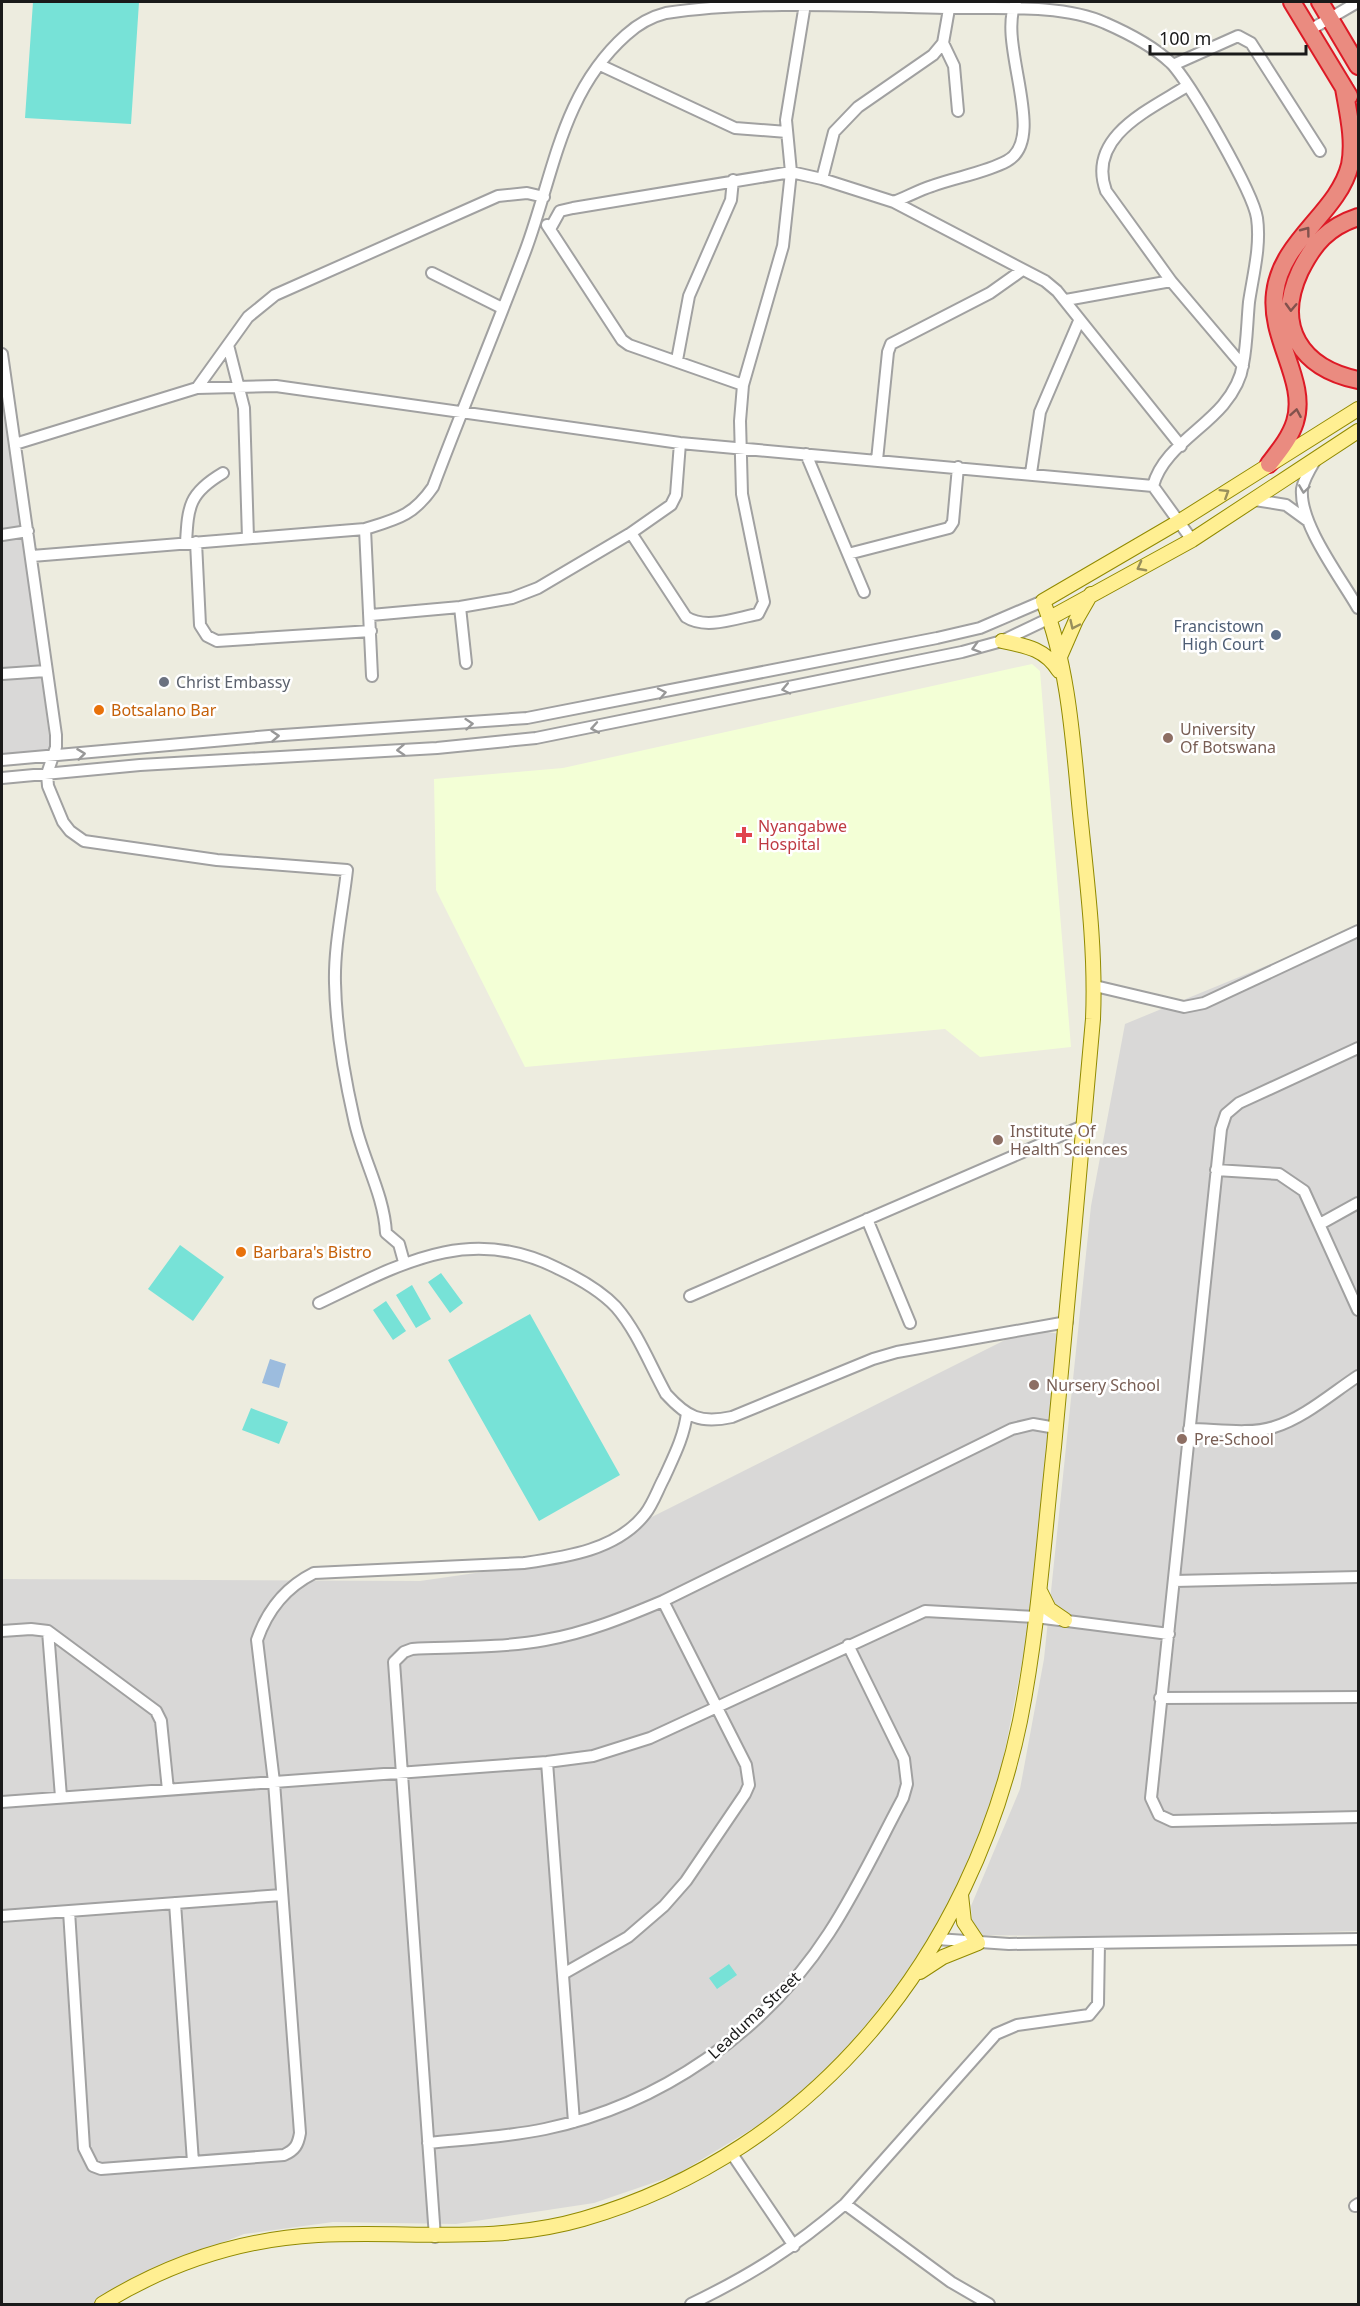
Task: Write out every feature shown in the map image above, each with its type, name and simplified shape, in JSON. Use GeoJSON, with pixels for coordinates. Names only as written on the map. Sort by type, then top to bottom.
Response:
{"type":"FeatureCollection","features":[{"type":"Feature","properties":{"kind":"highway"},"geometry":{"type":"LineString","coordinates":[[1292,2],[1359,110]]}},
{"type":"Feature","properties":{"kind":"highway"},"geometry":{"type":"LineString","coordinates":[[1320,2],[1359,66]]}},
{"type":"Feature","properties":{"kind":"highway"},"geometry":{"type":"LineString","coordinates":[[1346,45],[1359,58]]}},
{"type":"Feature","properties":{"kind":"highway"},"geometry":{"type":"LineString","coordinates":[[1269,464],[1286,442],[1298,407],[1297,392],[1274,317],[1275,292],[1280,271],[1291,251],[1345,178],[1350,163],[1350,127],[1344,88]]}},
{"type":"Feature","properties":{"kind":"highway"},"geometry":{"type":"LineString","coordinates":[[1359,217],[1339,224],[1315,243],[1292,291],[1289,308],[1295,336],[1307,356],[1324,370],[1359,380]]}},
{"type":"Feature","properties":{"kind":"main road"},"geometry":{"type":"LineString","coordinates":[[102,2304],[151,2277],[186,2262],[239,2246],[318,2235],[435,2237],[508,2233],[579,2220],[647,2197],[732,2154],[774,2126],[829,2079],[861,2044],[911,1978],[937,1939],[961,1895],[996,1807],[1020,1720],[1036,1617],[1067,1322],[1095,986],[1091,917],[1071,722],[1050,618],[1043,601],[1180,521],[1353,413]]}},
{"type":"Feature","properties":{"kind":"main road"},"geometry":{"type":"LineString","coordinates":[[1050,618],[1192,540],[1358,432]]}},
{"type":"Feature","properties":{"kind":"main road"},"geometry":{"type":"LineString","coordinates":[[1059,658],[1076,620],[1092,593]]}},
{"type":"Feature","properties":{"kind":"main road"},"geometry":{"type":"LineString","coordinates":[[1002,641],[1041,651],[1051,660],[1063,678]]}},
{"type":"Feature","properties":{"kind":"main road"},"geometry":{"type":"LineString","coordinates":[[1039,1589],[1049,1609],[1065,1620]]}},
{"type":"Feature","properties":{"kind":"main road"},"geometry":{"type":"LineString","coordinates":[[911,1978],[943,1957],[978,1943],[964,1922],[961,1895]]}},
{"type":"Feature","properties":{"kind":"street"},"geometry":{"type":"LineString","coordinates":[[1308,31],[1328,17],[1358,2]]}},
{"type":"Feature","properties":{"kind":"street"},"geometry":{"type":"LineString","coordinates":[[631,533],[686,617],[704,624],[758,614],[764,602],[745,516],[741,447],[743,385],[783,246],[791,172],[786,120],[805,4]]}},
{"type":"Feature","properties":{"kind":"street"},"geometry":{"type":"LineString","coordinates":[[32,556],[365,529],[408,515],[420,505],[433,487],[539,213],[565,123],[583,88],[623,37],[643,21],[661,14],[716,7],[805,4],[949,9],[1014,5],[1077,13],[1093,18],[1128,34],[1173,65],[1234,164],[1257,215],[1258,243],[1243,366],[1236,386],[1222,406],[1157,473],[1153,486]]}},
{"type":"Feature","properties":{"kind":"street"},"geometry":{"type":"LineString","coordinates":[[894,202],[931,186],[1008,161],[1018,152],[1025,126],[1012,41],[1014,5]]}},
{"type":"Feature","properties":{"kind":"street"},"geometry":{"type":"LineString","coordinates":[[822,178],[834,132],[858,107],[933,55],[943,43],[949,9]]}},
{"type":"Feature","properties":{"kind":"street"},"geometry":{"type":"LineString","coordinates":[[1173,65],[1238,36],[1245,38],[1251,43],[1320,151]]}},
{"type":"Feature","properties":{"kind":"street"},"geometry":{"type":"LineString","coordinates":[[943,43],[954,66],[958,111]]}},
{"type":"Feature","properties":{"kind":"street"},"geometry":{"type":"LineString","coordinates":[[600,65],[735,128],[787,132]]}},
{"type":"Feature","properties":{"kind":"street"},"geometry":{"type":"LineString","coordinates":[[1187,86],[1127,123],[1115,135],[1103,168],[1102,181],[1106,191],[1171,281],[1243,366]]}},
{"type":"Feature","properties":{"kind":"street"},"geometry":{"type":"LineString","coordinates":[[550,229],[560,211],[573,207],[791,172],[822,178],[894,202],[1021,271],[1045,281],[1066,300],[1079,321],[1181,446]]}},
{"type":"Feature","properties":{"kind":"street"},"geometry":{"type":"LineString","coordinates":[[676,360],[689,296],[728,207],[733,180]]}},
{"type":"Feature","properties":{"kind":"street"},"geometry":{"type":"LineString","coordinates":[[196,388],[248,317],[275,295],[498,196],[527,193],[544,197]]}},
{"type":"Feature","properties":{"kind":"street"},"geometry":{"type":"LineString","coordinates":[[539,213],[621,340],[629,345],[743,385]]}},
{"type":"Feature","properties":{"kind":"street"},"geometry":{"type":"LineString","coordinates":[[877,460],[888,352],[891,344],[990,292],[1021,271]]}},
{"type":"Feature","properties":{"kind":"street"},"geometry":{"type":"LineString","coordinates":[[432,273],[502,308]]}},
{"type":"Feature","properties":{"kind":"street"},"geometry":{"type":"LineString","coordinates":[[1066,300],[1171,281]]}},
{"type":"Feature","properties":{"kind":"street"},"geometry":{"type":"LineString","coordinates":[[1031,473],[1040,412],[1079,321]]}},
{"type":"Feature","properties":{"kind":"street"},"geometry":{"type":"LineString","coordinates":[[228,345],[244,408],[248,538]]}},
{"type":"Feature","properties":{"kind":"street"},"geometry":{"type":"LineString","coordinates":[[2,354],[56,735],[47,774],[48,786],[63,822],[70,831],[84,841],[217,860],[347,870],[335,983],[340,1043],[354,1121],[364,1158],[387,1218],[387,1233],[398,1241],[404,1262]]}},
{"type":"Feature","properties":{"kind":"street"},"geometry":{"type":"LineString","coordinates":[[15,444],[196,388],[276,386],[680,442],[1153,486],[1192,540]]}},
{"type":"Feature","properties":{"kind":"street"},"geometry":{"type":"LineString","coordinates":[[370,615],[460,607],[525,595],[631,533],[671,505],[676,495],[680,442]]}},
{"type":"Feature","properties":{"kind":"street"},"geometry":{"type":"LineString","coordinates":[[806,454],[864,592]]}},
{"type":"Feature","properties":{"kind":"street"},"geometry":{"type":"LineString","coordinates":[[1316,459],[1302,487],[1302,498],[1308,522],[1359,608]]}},
{"type":"Feature","properties":{"kind":"street"},"geometry":{"type":"LineString","coordinates":[[848,554],[949,528],[953,522],[958,467]]}},
{"type":"Feature","properties":{"kind":"street"},"geometry":{"type":"LineString","coordinates":[[223,473],[199,489],[192,499],[191,543],[200,625],[207,636],[217,641],[371,631]]}},
{"type":"Feature","properties":{"kind":"street"},"geometry":{"type":"LineString","coordinates":[[1254,500],[1286,505],[1308,522]]}},
{"type":"Feature","properties":{"kind":"street"},"geometry":{"type":"LineString","coordinates":[[365,529],[372,676]]}},
{"type":"Feature","properties":{"kind":"street"},"geometry":{"type":"LineString","coordinates":[[2,535],[27,531]]}},
{"type":"Feature","properties":{"kind":"street"},"geometry":{"type":"LineString","coordinates":[[2,760],[52,758],[258,737],[527,718],[937,638],[980,628],[1043,601]]}},
{"type":"Feature","properties":{"kind":"street"},"geometry":{"type":"LineString","coordinates":[[460,607],[466,663]]}},
{"type":"Feature","properties":{"kind":"street"},"geometry":{"type":"LineString","coordinates":[[2,778],[191,761],[437,748],[536,738],[872,671],[1002,641],[1050,618]]}},
{"type":"Feature","properties":{"kind":"street"},"geometry":{"type":"LineString","coordinates":[[2,674],[46,671]]}},
{"type":"Feature","properties":{"kind":"street"},"geometry":{"type":"LineString","coordinates":[[1095,986],[1184,1007],[1204,1003],[1359,931]]}},
{"type":"Feature","properties":{"kind":"street"},"geometry":{"type":"LineString","coordinates":[[1359,1048],[1239,1103],[1226,1114],[1221,1129],[1151,1798],[1159,1815],[1166,1820],[1359,1817]]}},
{"type":"Feature","properties":{"kind":"street"},"geometry":{"type":"LineString","coordinates":[[690,1296],[1083,1126]]}},
{"type":"Feature","properties":{"kind":"street"},"geometry":{"type":"LineString","coordinates":[[1216,1170],[1279,1174],[1304,1191],[1359,1310]]}},
{"type":"Feature","properties":{"kind":"street"},"geometry":{"type":"LineString","coordinates":[[1320,1224],[1359,1203]]}},
{"type":"Feature","properties":{"kind":"street"},"geometry":{"type":"LineString","coordinates":[[867,1220],[910,1323]]}},
{"type":"Feature","properties":{"kind":"street"},"geometry":{"type":"LineString","coordinates":[[367,1280],[319,1303],[404,1262],[443,1251],[483,1248],[528,1257],[573,1276],[605,1296],[617,1309],[666,1394],[687,1413],[700,1420],[715,1421],[897,1352],[1067,1322]]}},
{"type":"Feature","properties":{"kind":"street"},"geometry":{"type":"LineString","coordinates":[[1189,1429],[1259,1430],[1273,1427],[1291,1420],[1359,1376]]}},
{"type":"Feature","properties":{"kind":"street"},"geometry":{"type":"LineString","coordinates":[[69,1911],[84,2148],[93,2166],[101,2169],[284,2155],[294,2150],[299,2143],[274,1782],[257,1640],[269,1615],[291,1588],[314,1573],[524,1563],[554,1559],[608,1544],[625,1533],[646,1513],[680,1444],[687,1413]]}},
{"type":"Feature","properties":{"kind":"street"},"geometry":{"type":"LineString","coordinates":[[435,2237],[400,1774],[394,1662],[404,1652],[412,1649],[503,1645],[546,1640],[622,1618],[663,1601],[1012,1429],[1034,1424],[1056,1428]]}},
{"type":"Feature","properties":{"kind":"street"},"geometry":{"type":"LineString","coordinates":[[1174,1581],[1359,1577]]}},
{"type":"Feature","properties":{"kind":"street"},"geometry":{"type":"LineString","coordinates":[[563,1974],[628,1937],[664,1906],[703,1859],[745,1794],[748,1785],[746,1765],[663,1601]]}},
{"type":"Feature","properties":{"kind":"street"},"geometry":{"type":"LineString","coordinates":[[2,1802],[547,1762],[622,1748],[717,1709],[848,1645],[925,1611],[1036,1617],[1168,1634]]}},
{"type":"Feature","properties":{"kind":"street"},"geometry":{"type":"LineString","coordinates":[[2,1631],[31,1629],[48,1631],[149,1703],[161,1720],[168,1790]]}},
{"type":"Feature","properties":{"kind":"street"},"geometry":{"type":"LineString","coordinates":[[48,1631],[61,1797]]}},
{"type":"Feature","properties":{"kind":"street","name":"Leaduma Street"},"geometry":{"type":"LineString","coordinates":[[428,2143],[521,2134],[574,2122],[651,2093],[710,2058],[786,1988],[830,1932],[887,1828],[907,1784],[904,1759],[848,1645]]}},
{"type":"Feature","properties":{"kind":"street"},"geometry":{"type":"LineString","coordinates":[[1161,1698],[1359,1697]]}},
{"type":"Feature","properties":{"kind":"street"},"geometry":{"type":"LineString","coordinates":[[547,1762],[574,2122]]}},
{"type":"Feature","properties":{"kind":"street"},"geometry":{"type":"LineString","coordinates":[[2,1916],[282,1895]]}},
{"type":"Feature","properties":{"kind":"street"},"geometry":{"type":"LineString","coordinates":[[175,1903],[193,2162]]}},
{"type":"Feature","properties":{"kind":"street"},"geometry":{"type":"LineString","coordinates":[[937,1939],[978,1943],[1359,1939]]}},
{"type":"Feature","properties":{"kind":"street"},"geometry":{"type":"LineString","coordinates":[[691,2304],[755,2272],[794,2246],[845,2204],[996,2034],[1017,2025],[1079,2017],[1095,2009],[1098,2004],[1100,1943]]}},
{"type":"Feature","properties":{"kind":"street"},"geometry":{"type":"LineString","coordinates":[[732,2154],[794,2246]]}},
{"type":"Feature","properties":{"kind":"street"},"geometry":{"type":"LineString","coordinates":[[845,2204],[951,2282],[989,2304]]}},
{"type":"Feature","properties":{"kind":"shaded area"},"geometry":{"type":"Polygon","coordinates":[[[33,2],[139,2],[131,124],[25,118],[33,2]]]}},
{"type":"Feature","properties":{"kind":"shaded area"},"geometry":{"type":"Polygon","coordinates":[[[2,361],[51,752],[2,755],[2,361]]]}},
{"type":"Feature","properties":{"kind":"shaded area","name":"Nyangabwe Hospital"},"geometry":{"type":"Polygon","coordinates":[[[1032,664],[1040,671],[1071,1047],[980,1057],[945,1029],[525,1067],[436,890],[434,779],[563,768],[1032,664]]]}},
{"type":"Feature","properties":{"kind":"shaded area"},"geometry":{"type":"Polygon","coordinates":[[[1358,928],[1358,1931],[1124,1937],[973,1935],[971,1906],[1020,1789],[1044,1659],[1091,1206],[1125,1024],[1358,928]]]}},
{"type":"Feature","properties":{"kind":"shaded area"},"geometry":{"type":"Polygon","coordinates":[[[180,1245],[224,1277],[193,1321],[148,1289],[180,1245]]]}},
{"type":"Feature","properties":{"kind":"shaded area"},"geometry":{"type":"Polygon","coordinates":[[[441,1273],[463,1303],[450,1313],[428,1282],[441,1273]]]}},
{"type":"Feature","properties":{"kind":"shaded area"},"geometry":{"type":"Polygon","coordinates":[[[412,1285],[431,1319],[416,1328],[396,1295],[412,1285]]]}},
{"type":"Feature","properties":{"kind":"shaded area"},"geometry":{"type":"Polygon","coordinates":[[[386,1301],[406,1331],[393,1340],[373,1310],[386,1301]]]}},
{"type":"Feature","properties":{"kind":"shaded area"},"geometry":{"type":"Polygon","coordinates":[[[530,1314],[620,1475],[539,1521],[448,1360],[530,1314]]]}},
{"type":"Feature","properties":{"kind":"shaded area"},"geometry":{"type":"Polygon","coordinates":[[[1047,1332],[1060,1334],[1033,1607],[995,1801],[942,1926],[858,2036],[790,2106],[676,2175],[594,2203],[456,2224],[333,2222],[244,2234],[165,2265],[92,2304],[2,2304],[2,1579],[420,1581],[566,1560],[1007,1339],[1047,1332]]]}},
{"type":"Feature","properties":{"kind":"shaded area"},"geometry":{"type":"Polygon","coordinates":[[[270,1359],[286,1364],[279,1388],[262,1383],[270,1359]]]}},
{"type":"Feature","properties":{"kind":"shaded area"},"geometry":{"type":"Polygon","coordinates":[[[251,1408],[288,1422],[279,1444],[242,1430],[251,1408]]]}},
{"type":"Feature","properties":{"kind":"shaded area"},"geometry":{"type":"Polygon","coordinates":[[[729,1964],[737,1975],[717,1989],[709,1978],[729,1964]]]}},
{"type":"Feature","properties":{"kind":"place","name":"Francistown High Court"},"geometry":{"type":"Point","coordinates":[1276,635]}},
{"type":"Feature","properties":{"kind":"place","name":"Christ Embassy"},"geometry":{"type":"Point","coordinates":[164,682]}},
{"type":"Feature","properties":{"kind":"place","name":"Botsalano Bar"},"geometry":{"type":"Point","coordinates":[99,710]}},
{"type":"Feature","properties":{"kind":"place","name":"University Of Botswana"},"geometry":{"type":"Point","coordinates":[1168,738]}},
{"type":"Feature","properties":{"kind":"place","name":"Nyangabwe Hospital"},"geometry":{"type":"Point","coordinates":[744,835]}},
{"type":"Feature","properties":{"kind":"place","name":"Institute Of Health Sciences"},"geometry":{"type":"Point","coordinates":[998,1140]}},
{"type":"Feature","properties":{"kind":"place","name":"Barbara's Bistro"},"geometry":{"type":"Point","coordinates":[241,1252]}},
{"type":"Feature","properties":{"kind":"place","name":"Nursery School"},"geometry":{"type":"Point","coordinates":[1034,1385]}},
{"type":"Feature","properties":{"kind":"place","name":"Pre-School"},"geometry":{"type":"Point","coordinates":[1182,1439]}}]}
